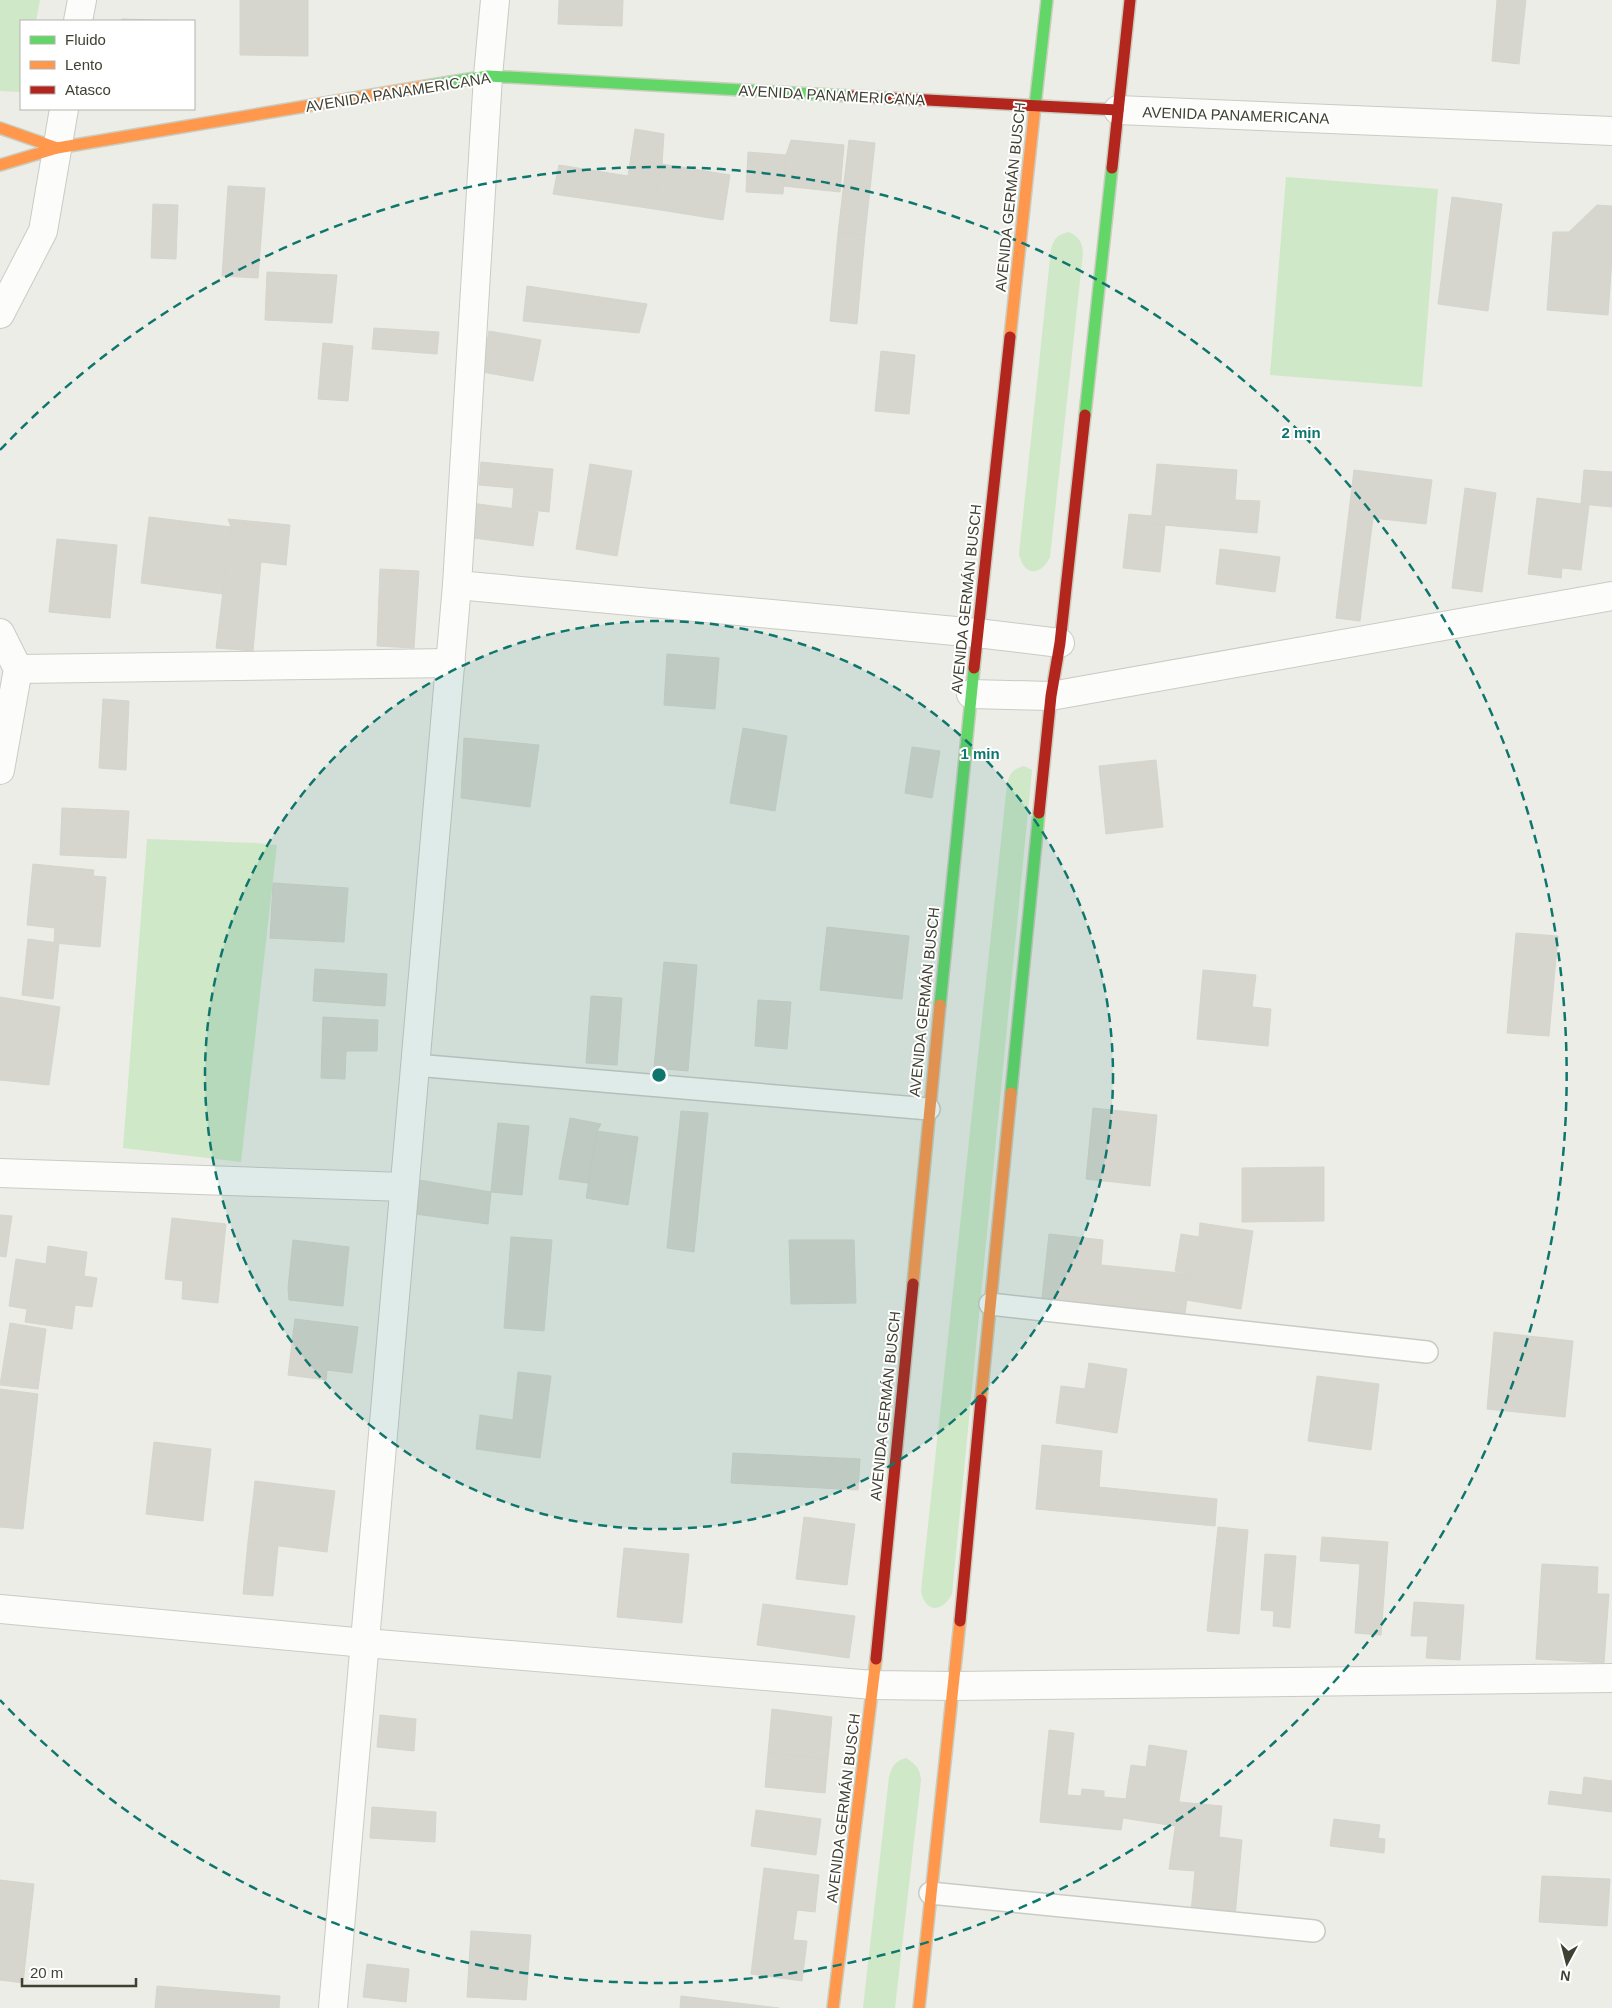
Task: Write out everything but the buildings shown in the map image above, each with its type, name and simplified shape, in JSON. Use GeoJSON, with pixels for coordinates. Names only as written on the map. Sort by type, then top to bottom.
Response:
{"type":"FeatureCollection","features":[{"type":"Feature","properties":{"kind":"main road","name":"AVENIDA GERMÁN BUSCH"},"geometry":{"type":"LineString","coordinates":[[833,2008],[873,1685],[970,694],[1047,0]]}},
{"type":"Feature","properties":{"kind":"main road"},"geometry":{"type":"LineString","coordinates":[[919,2008],[954,1686],[1051,696],[1060,643],[1130,0]]}},
{"type":"Feature","properties":{"kind":"main road","name":"AVENIDA PANAMERICANA"},"geometry":{"type":"LineString","coordinates":[[0,165],[57,148],[488,76],[1118,110]]}},
{"type":"Feature","properties":{"kind":"main road","name":"AVENIDA PANAMERICANA"},"geometry":{"type":"LineString","coordinates":[[0,128],[57,148]]}},
{"type":"Feature","properties":{"kind":"street"},"geometry":{"type":"LineString","coordinates":[[78,20],[82,0]]}},
{"type":"Feature","properties":{"kind":"street"},"geometry":{"type":"LineString","coordinates":[[333,2008],[451,663],[488,76],[495,0]]}},
{"type":"Feature","properties":{"kind":"street"},"geometry":{"type":"LineString","coordinates":[[0,314],[43,231],[64,110]]}},
{"type":"Feature","properties":{"kind":"street","name":"AVENIDA PANAMERICANA"},"geometry":{"type":"LineString","coordinates":[[1118,110],[1612,132]]}},
{"type":"Feature","properties":{"kind":"street"},"geometry":{"type":"LineString","coordinates":[[457,585],[977,633],[1060,643]]}},
{"type":"Feature","properties":{"kind":"street"},"geometry":{"type":"LineString","coordinates":[[970,694],[1051,696],[1612,596]]}},
{"type":"Feature","properties":{"kind":"street"},"geometry":{"type":"LineString","coordinates":[[0,632],[18,669],[0,770]]}},
{"type":"Feature","properties":{"kind":"street"},"geometry":{"type":"LineString","coordinates":[[18,669],[451,663]]}},
{"type":"Feature","properties":{"kind":"street"},"geometry":{"type":"LineString","coordinates":[[0,1173],[404,1187]]}},
{"type":"Feature","properties":{"kind":"street"},"geometry":{"type":"LineString","coordinates":[[0,1609],[365,1643],[873,1685],[954,1686],[1612,1678]]}},
{"type":"Feature","properties":{"kind":"lane"},"geometry":{"type":"LineString","coordinates":[[415,1065],[929,1109]]}},
{"type":"Feature","properties":{"kind":"lane"},"geometry":{"type":"LineString","coordinates":[[990,1304],[1428,1352]]}},
{"type":"Feature","properties":{"kind":"lane"},"geometry":{"type":"LineString","coordinates":[[930,1893],[1314,1931]]}},
{"type":"Feature","properties":{"kind":"green space"},"geometry":{"type":"Polygon","coordinates":[[[0,0],[40,0],[36,20],[20,20],[20,92],[0,91],[0,0]]]}},
{"type":"Feature","properties":{"kind":"green space"},"geometry":{"type":"Polygon","coordinates":[[[1286,177],[1438,189],[1422,387],[1270,375],[1286,177]]]}},
{"type":"Feature","properties":{"kind":"green space"},"geometry":{"type":"Polygon","coordinates":[[[1068,232],[1079,240],[1083,253],[1050,557],[1042,568],[1033,571],[1025,567],[1021,562],[1019,554],[1051,249],[1056,238],[1068,232]]]}},
{"type":"Feature","properties":{"kind":"green space"},"geometry":{"type":"Polygon","coordinates":[[[1024,766],[1032,770],[952,1594],[944,1605],[934,1608],[926,1603],[921,1591],[1007,784],[1012,772],[1024,766]]]}},
{"type":"Feature","properties":{"kind":"green space"},"geometry":{"type":"Polygon","coordinates":[[[147,839],[277,845],[241,1162],[123,1148],[147,839]]]}},
{"type":"Feature","properties":{"kind":"green space"},"geometry":{"type":"Polygon","coordinates":[[[906,1758],[917,1767],[921,1780],[895,2008],[863,2008],[889,1777],[894,1764],[906,1758]]]}},
{"type":"Feature","properties":{"kind":"traffic: fast"},"geometry":{"type":"LineString","coordinates":[[1035,106],[1047,0]]}},
{"type":"Feature","properties":{"kind":"traffic: fast"},"geometry":{"type":"LineString","coordinates":[[426,86],[488,76],[850,96]]}},
{"type":"Feature","properties":{"kind":"traffic: fast"},"geometry":{"type":"LineString","coordinates":[[1085,415],[1112,168]]}},
{"type":"Feature","properties":{"kind":"traffic: fast"},"geometry":{"type":"LineString","coordinates":[[940,1005],[974,668]]}},
{"type":"Feature","properties":{"kind":"traffic: fast"},"geometry":{"type":"LineString","coordinates":[[1011,1093],[1039,813]]}},
{"type":"Feature","properties":{"kind":"traffic: slow"},"geometry":{"type":"LineString","coordinates":[[57,148],[426,86]]}},
{"type":"Feature","properties":{"kind":"traffic: slow"},"geometry":{"type":"LineString","coordinates":[[1010,337],[1035,106]]}},
{"type":"Feature","properties":{"kind":"traffic: slow"},"geometry":{"type":"LineString","coordinates":[[0,128],[57,148],[0,165]]}},
{"type":"Feature","properties":{"kind":"traffic: slow"},"geometry":{"type":"LineString","coordinates":[[913,1284],[940,1005]]}},
{"type":"Feature","properties":{"kind":"traffic: slow"},"geometry":{"type":"LineString","coordinates":[[981,1400],[1011,1093]]}},
{"type":"Feature","properties":{"kind":"traffic: slow"},"geometry":{"type":"LineString","coordinates":[[919,2008],[960,1621]]}},
{"type":"Feature","properties":{"kind":"traffic: slow"},"geometry":{"type":"LineString","coordinates":[[833,2008],[876,1659]]}},
{"type":"Feature","properties":{"kind":"traffic: jam"},"geometry":{"type":"LineString","coordinates":[[1112,168],[1130,0]]}},
{"type":"Feature","properties":{"kind":"traffic: jam"},"geometry":{"type":"LineString","coordinates":[[850,96],[1118,110]]}},
{"type":"Feature","properties":{"kind":"traffic: jam"},"geometry":{"type":"LineString","coordinates":[[974,668],[1010,337]]}},
{"type":"Feature","properties":{"kind":"traffic: jam"},"geometry":{"type":"LineString","coordinates":[[1039,813],[1051,696],[1060,643],[1085,415]]}},
{"type":"Feature","properties":{"kind":"traffic: jam"},"geometry":{"type":"LineString","coordinates":[[876,1659],[913,1284]]}},
{"type":"Feature","properties":{"kind":"traffic: jam"},"geometry":{"type":"LineString","coordinates":[[960,1621],[981,1400]]}}]}
